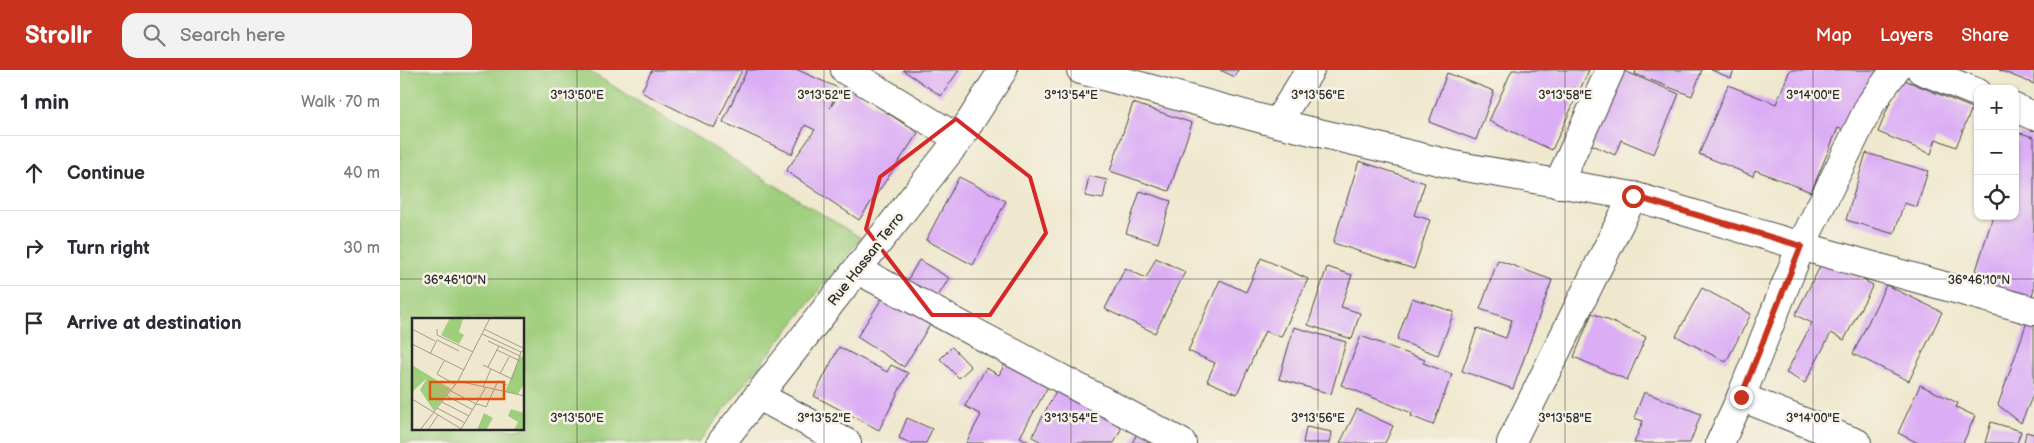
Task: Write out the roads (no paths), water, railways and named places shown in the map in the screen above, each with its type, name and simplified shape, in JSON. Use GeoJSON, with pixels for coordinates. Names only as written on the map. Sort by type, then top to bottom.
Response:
{"type":"FeatureCollection","features":[{"type":"Feature","properties":{"kind":"street"},"geometry":{"type":"LineString","coordinates":[[845,70],[960,139]]}},
{"type":"Feature","properties":{"kind":"street","name":"Rue Hassan Terro"},"geometry":{"type":"LineString","coordinates":[[721,443],[960,139],[1003,70]]}},
{"type":"Feature","properties":{"kind":"street"},"geometry":{"type":"LineString","coordinates":[[1081,70],[1277,123],[1459,166],[1633,196],[1801,246],[2034,311]]}},
{"type":"Feature","properties":{"kind":"street"},"geometry":{"type":"LineString","coordinates":[[1277,123],[1310,70]]}},
{"type":"Feature","properties":{"kind":"street"},"geometry":{"type":"LineString","coordinates":[[1558,184],[1610,70]]}},
{"type":"Feature","properties":{"kind":"street"},"geometry":{"type":"LineString","coordinates":[[1720,443],[1741,397],[1801,246],[1870,105],[1895,70]]}},
{"type":"Feature","properties":{"kind":"street"},"geometry":{"type":"LineString","coordinates":[[1921,70],[1974,91]]}},
{"type":"Feature","properties":{"kind":"street"},"geometry":{"type":"LineString","coordinates":[[2019,110],[2034,116]]}},
{"type":"Feature","properties":{"kind":"street"},"geometry":{"type":"LineString","coordinates":[[1512,443],[1633,196]]}},
{"type":"Feature","properties":{"kind":"street"},"geometry":{"type":"LineString","coordinates":[[858,270],[1182,443]]}},
{"type":"Feature","properties":{"kind":"street"},"geometry":{"type":"LineString","coordinates":[[759,396],[847,443]]}},
{"type":"Feature","properties":{"kind":"street"},"geometry":{"type":"LineString","coordinates":[[1741,397],[1857,443]]}}]}
